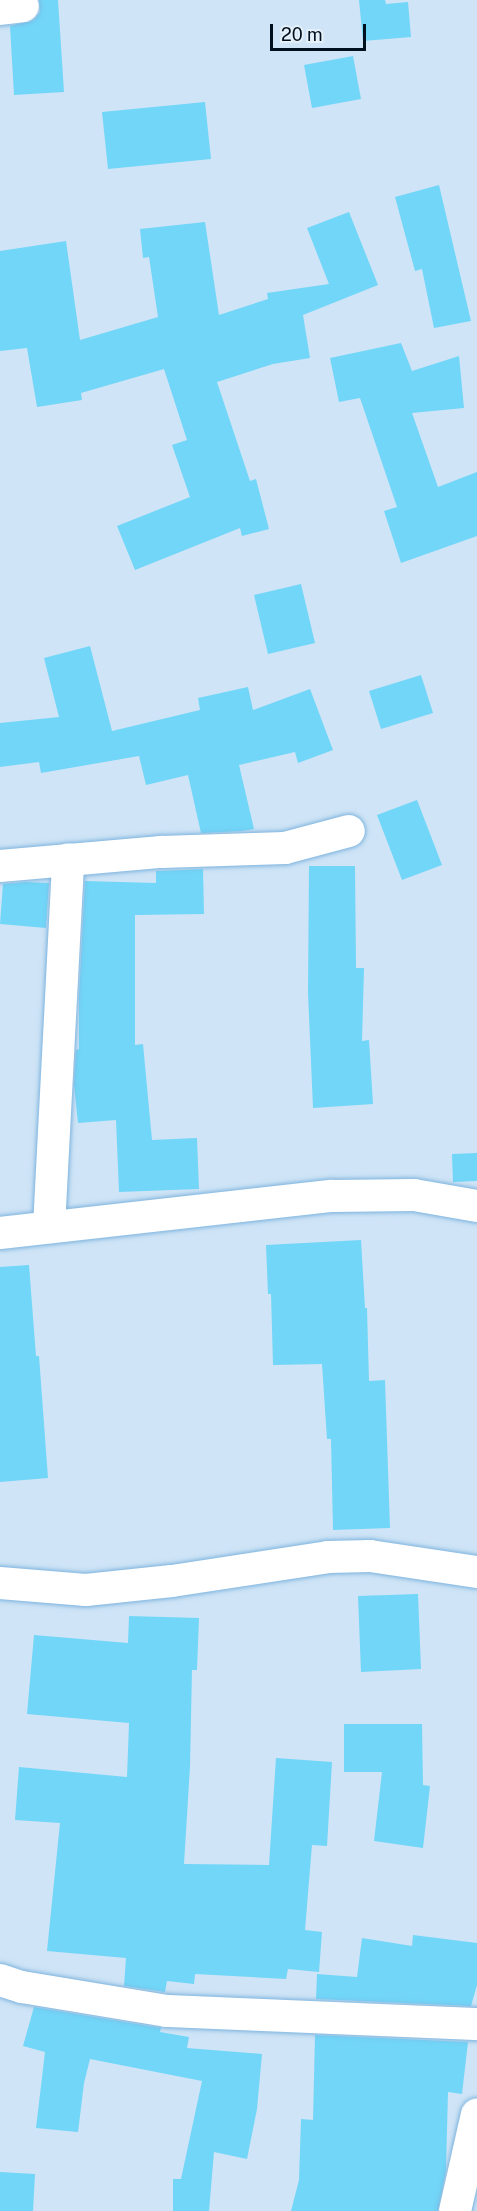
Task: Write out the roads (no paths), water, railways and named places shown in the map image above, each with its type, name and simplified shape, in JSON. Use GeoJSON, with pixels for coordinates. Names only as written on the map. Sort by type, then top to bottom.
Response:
{"type":"FeatureCollection","features":[{"type":"Feature","properties":{"kind":"street"},"geometry":{"type":"LineString","coordinates":[[0,866],[161,852],[285,848],[349,831]]}},
{"type":"Feature","properties":{"kind":"street"},"geometry":{"type":"LineString","coordinates":[[49,1227],[69,859]]}},
{"type":"Feature","properties":{"kind":"street"},"geometry":{"type":"LineString","coordinates":[[0,1233],[332,1196],[414,1195],[477,1206]]}},
{"type":"Feature","properties":{"kind":"street"},"geometry":{"type":"LineString","coordinates":[[0,1583],[86,1590],[172,1581],[328,1557],[370,1556],[477,1572]]}},
{"type":"Feature","properties":{"kind":"street"},"geometry":{"type":"LineString","coordinates":[[0,1980],[22,1987],[166,2011],[477,2024]]}},
{"type":"Feature","properties":{"kind":"street"},"geometry":{"type":"LineString","coordinates":[[455,2211],[477,2114]]}}]}
